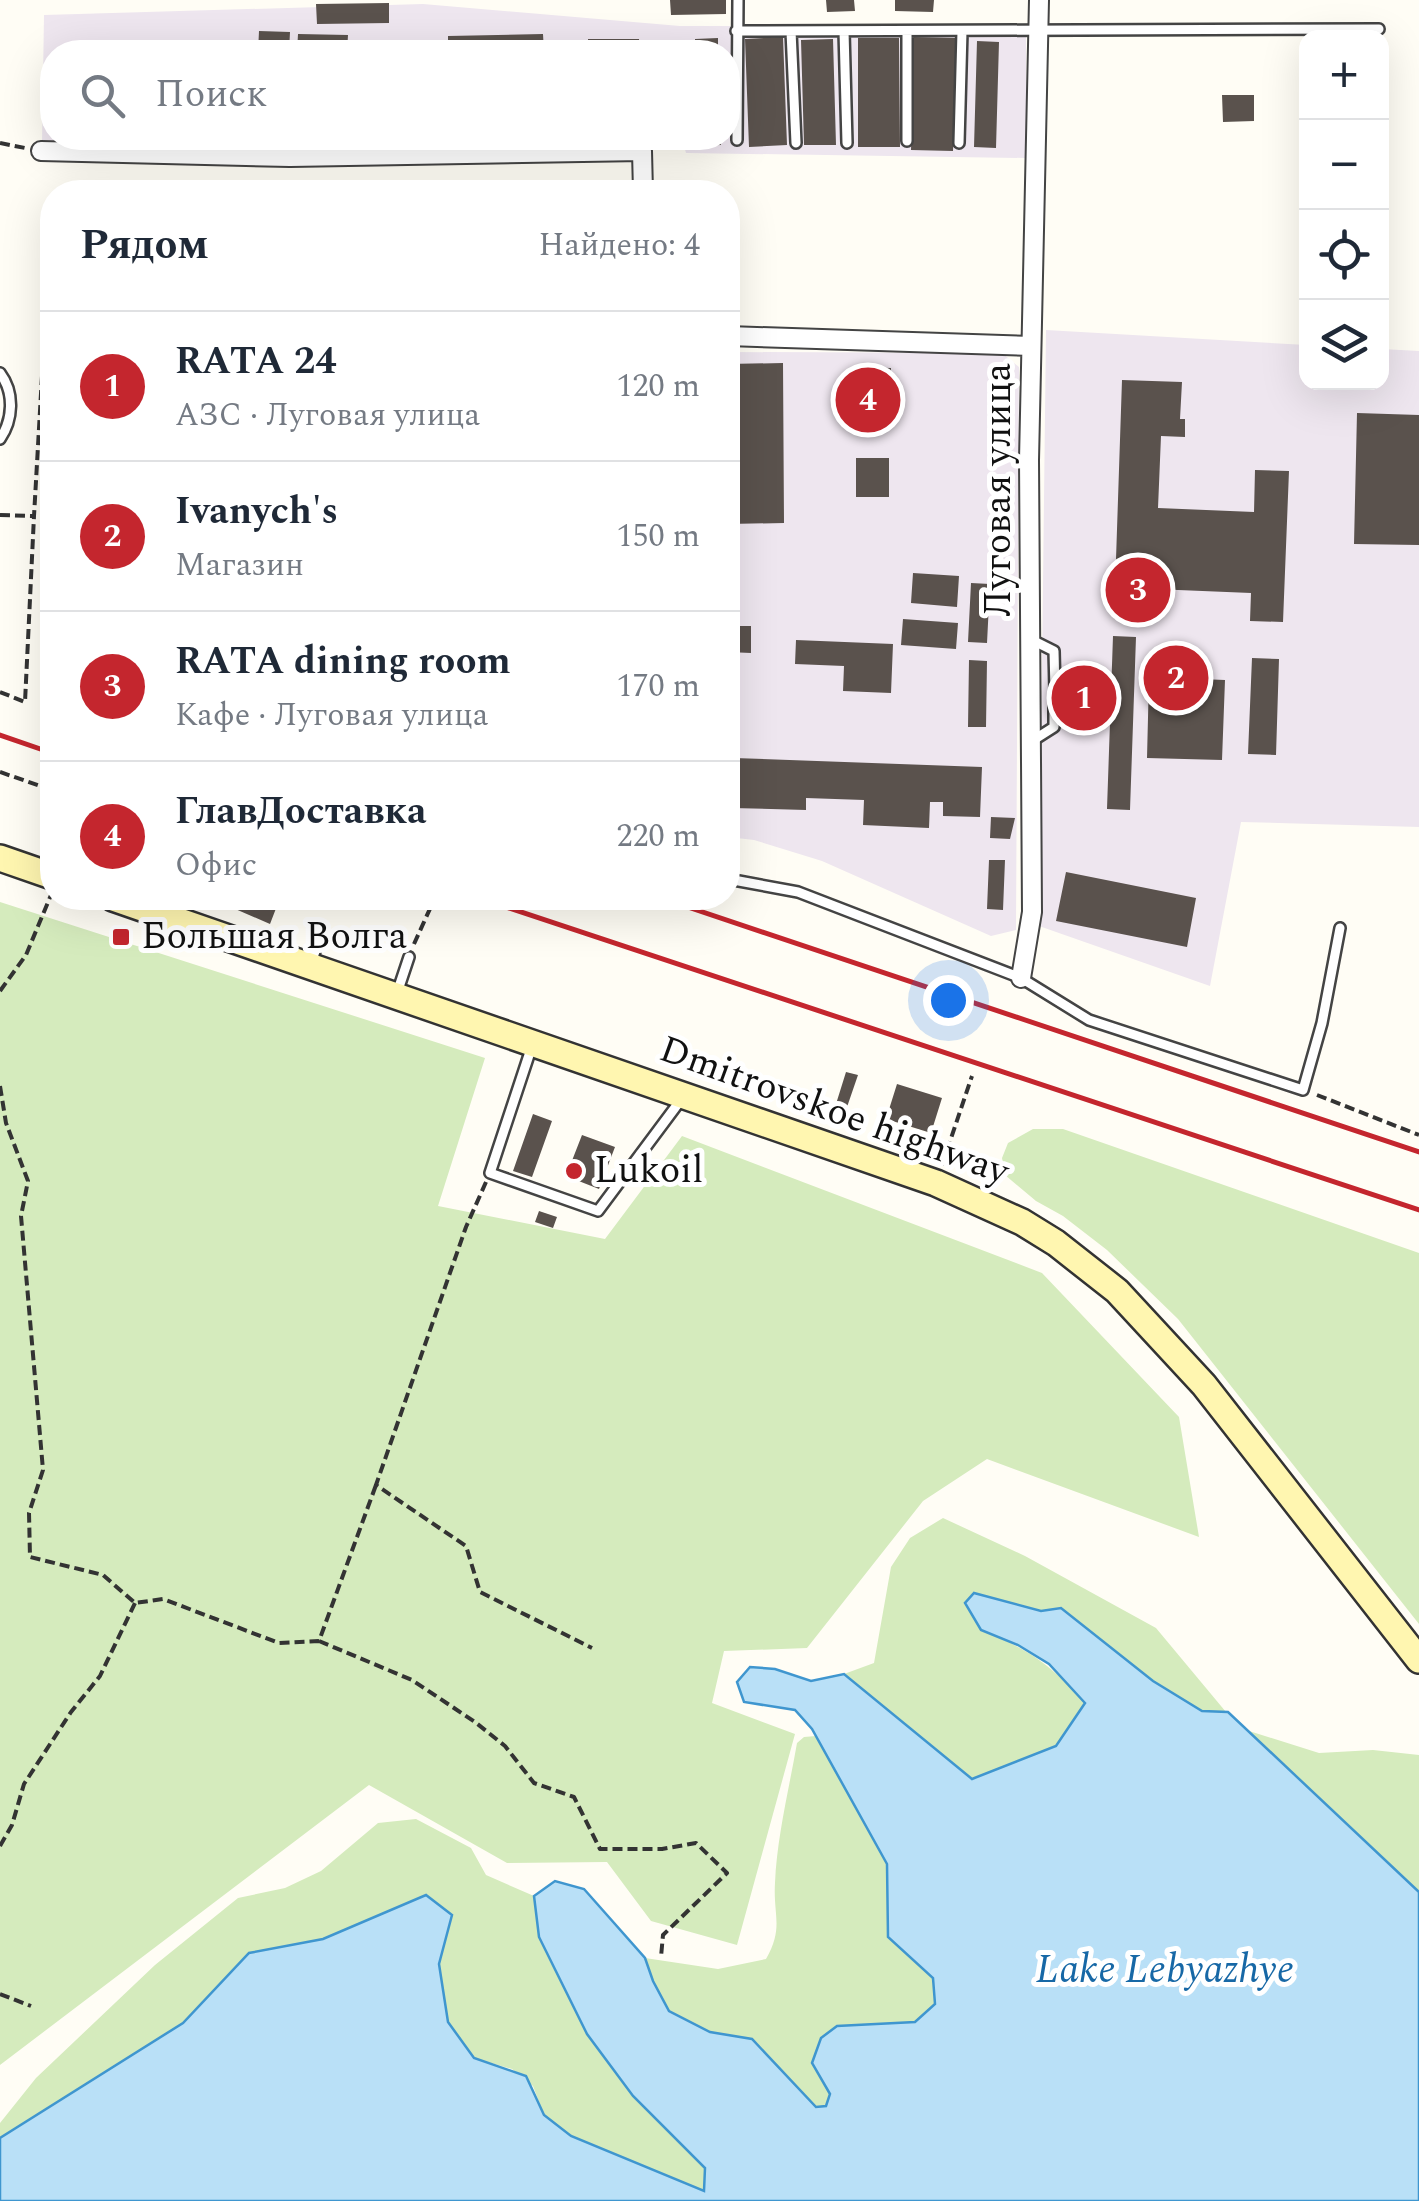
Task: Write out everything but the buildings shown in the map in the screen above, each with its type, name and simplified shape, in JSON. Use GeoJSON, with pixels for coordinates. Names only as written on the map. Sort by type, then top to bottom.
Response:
{"type":"FeatureCollection","features":[{"type":"Feature","properties":{"kind":"main road"},"geometry":{"type":"LineString","coordinates":[[0,858],[40,872]]}},
{"type":"Feature","properties":{"kind":"main road","name":"Dmitrovskoe highway"},"geometry":{"type":"LineString","coordinates":[[148,910],[936,1183],[1034,1229],[1131,1304],[1204,1385],[1419,1660]]}},
{"type":"Feature","properties":{"kind":"street","name":"Луговая улица"},"geometry":{"type":"LineString","coordinates":[[1022,978],[1032,912],[1028,460],[1039,0]]}},
{"type":"Feature","properties":{"kind":"street"},"geometry":{"type":"LineString","coordinates":[[42,151],[290,157],[642,150],[643,180]]}},
{"type":"Feature","properties":{"kind":"street"},"geometry":{"type":"LineString","coordinates":[[740,336],[1031,346]]}},
{"type":"Feature","properties":{"kind":"lane"},"geometry":{"type":"LineString","coordinates":[[736,40],[738,0]]}},
{"type":"Feature","properties":{"kind":"lane"},"geometry":{"type":"LineString","coordinates":[[736,31],[1379,29]]}},
{"type":"Feature","properties":{"kind":"lane"},"geometry":{"type":"LineString","coordinates":[[790,31],[796,144]]}},
{"type":"Feature","properties":{"kind":"lane"},"geometry":{"type":"LineString","coordinates":[[844,31],[847,142]]}},
{"type":"Feature","properties":{"kind":"lane"},"geometry":{"type":"LineString","coordinates":[[906,31],[906,141]]}},
{"type":"Feature","properties":{"kind":"lane"},"geometry":{"type":"LineString","coordinates":[[959,143],[962,31]]}},
{"type":"Feature","properties":{"kind":"lane"},"geometry":{"type":"LineString","coordinates":[[0,373],[6,380],[12,405],[8,428],[0,440]]}},
{"type":"Feature","properties":{"kind":"lane"},"geometry":{"type":"LineString","coordinates":[[1032,640],[1054,651],[1055,690]]}},
{"type":"Feature","properties":{"kind":"lane"},"geometry":{"type":"LineString","coordinates":[[1030,742],[1054,727],[1054,706]]}},
{"type":"Feature","properties":{"kind":"lane"},"geometry":{"type":"LineString","coordinates":[[740,881],[798,892],[1022,978],[1089,1020],[1303,1090],[1322,1023],[1340,928]]}},
{"type":"Feature","properties":{"kind":"lane"},"geometry":{"type":"LineString","coordinates":[[310,966],[323,928]]}},
{"type":"Feature","properties":{"kind":"lane"},"geometry":{"type":"LineString","coordinates":[[396,996],[409,957]]}},
{"type":"Feature","properties":{"kind":"lane"},"geometry":{"type":"LineString","coordinates":[[533,1044],[490,1173],[598,1211],[684,1095]]}},
{"type":"Feature","properties":{"kind":"path"},"geometry":{"type":"LineString","coordinates":[[0,143],[42,151]]}},
{"type":"Feature","properties":{"kind":"path"},"geometry":{"type":"LineString","coordinates":[[0,692],[25,702],[40,411]]}},
{"type":"Feature","properties":{"kind":"path"},"geometry":{"type":"LineString","coordinates":[[0,514],[34,516]]}},
{"type":"Feature","properties":{"kind":"path"},"geometry":{"type":"LineString","coordinates":[[1,775],[40,786]]}},
{"type":"Feature","properties":{"kind":"path"},"geometry":{"type":"LineString","coordinates":[[0,991],[26,955],[44,910]]}},
{"type":"Feature","properties":{"kind":"path"},"geometry":{"type":"LineString","coordinates":[[409,957],[430,910]]}},
{"type":"Feature","properties":{"kind":"path"},"geometry":{"type":"LineString","coordinates":[[936,1183],[972,1076]]}},
{"type":"Feature","properties":{"kind":"path"},"geometry":{"type":"LineString","coordinates":[[0,1086],[6,1123],[28,1181],[21,1216],[43,1470],[29,1514],[30,1557],[102,1574],[135,1604]]}},
{"type":"Feature","properties":{"kind":"path"},"geometry":{"type":"LineString","coordinates":[[1303,1090],[1419,1134]]}},
{"type":"Feature","properties":{"kind":"path"},"geometry":{"type":"LineString","coordinates":[[319,1641],[466,1226],[490,1173]]}},
{"type":"Feature","properties":{"kind":"path"},"geometry":{"type":"LineString","coordinates":[[376,1485],[466,1546],[480,1592],[592,1648]]}},
{"type":"Feature","properties":{"kind":"path"},"geometry":{"type":"LineString","coordinates":[[135,1604],[162,1600],[279,1642],[319,1641],[412,1680],[505,1746],[534,1783],[574,1798],[600,1849],[662,1849],[696,1843],[728,1873],[663,1936],[661,1956]]}},
{"type":"Feature","properties":{"kind":"path"},"geometry":{"type":"LineString","coordinates":[[0,1846],[12,1825],[24,1784],[70,1712],[100,1676],[135,1604]]}},
{"type":"Feature","properties":{"kind":"path"},"geometry":{"type":"LineString","coordinates":[[0,1994],[31,2006]]}},
{"type":"Feature","properties":{"kind":"shaded area"},"geometry":{"type":"Polygon","coordinates":[[[423,4],[680,26],[1026,26],[1026,158],[686,153],[685,150],[740,150],[740,40],[44,40],[44,15],[423,4]]]}},
{"type":"Feature","properties":{"kind":"shaded area"},"geometry":{"type":"Polygon","coordinates":[[[1046,330],[1299,345],[1299,390],[1389,390],[1389,349],[1419,351],[1419,827],[1241,822],[1210,986],[1039,926],[1046,330]]]}},
{"type":"Feature","properties":{"kind":"shaded area"},"geometry":{"type":"Polygon","coordinates":[[[740,352],[1002,353],[1019,367],[1016,930],[991,936],[822,861],[740,838],[740,352]]]}},
{"type":"Feature","properties":{"kind":"green space"},"geometry":{"type":"Polygon","coordinates":[[[0,902],[485,1058],[438,1206],[605,1239],[682,1136],[1042,1273],[1179,1417],[1199,1537],[987,1459],[923,1501],[807,1648],[724,1651],[712,1703],[795,1734],[737,1945],[651,1921],[607,1862],[507,1863],[369,1785],[0,2065],[0,902]]]}},
{"type":"Feature","properties":{"kind":"green space"},"geometry":{"type":"Polygon","coordinates":[[[1033,1129],[1063,1129],[1419,1253],[1419,1624],[1178,1319],[1107,1250],[1005,1175],[1002,1158],[1008,1143],[1033,1129]]]}},
{"type":"Feature","properties":{"kind":"green space"},"geometry":{"type":"Polygon","coordinates":[[[943,1518],[1025,1556],[1156,1628],[1226,1712],[1202,1711],[1152,1681],[1061,1609],[1041,1611],[974,1593],[981,1630],[1038,1659],[1086,1703],[1056,1746],[972,1780],[844,1674],[874,1663],[891,1567],[910,1538],[943,1518]]]}},
{"type":"Feature","properties":{"kind":"green space"},"geometry":{"type":"Polygon","coordinates":[[[1246,1730],[1319,1753],[1373,1750],[1419,1755],[1419,1892],[1246,1730]]]}},
{"type":"Feature","properties":{"kind":"green space"},"geometry":{"type":"Polygon","coordinates":[[[816,1736],[887,1864],[888,1937],[933,1978],[935,2004],[915,2022],[837,2026],[812,2063],[830,2095],[826,2106],[816,2107],[752,2039],[710,2032],[669,2011],[645,1958],[718,1969],[766,1959],[776,1930],[776,1866],[797,1743],[804,1737],[816,1736]]]}},
{"type":"Feature","properties":{"kind":"green space"},"geometry":{"type":"Polygon","coordinates":[[[416,1819],[471,1848],[486,1875],[534,1896],[539,1937],[633,2096],[706,2169],[704,2191],[571,2136],[544,2115],[533,2086],[512,2069],[474,2058],[448,2022],[439,1964],[452,1915],[426,1895],[323,1939],[249,1953],[183,2023],[0,2138],[0,2123],[36,2078],[155,1965],[238,1898],[285,1888],[321,1871],[378,1823],[416,1819]]]}},
{"type":"Feature","properties":{"kind":"water","name":"Lake Lebyazhye"},"geometry":{"type":"Polygon","coordinates":[[[974,1593],[1041,1611],[1061,1608],[1153,1681],[1202,1711],[1228,1712],[1419,1892],[1419,2201],[0,2201],[0,2138],[183,2023],[249,1953],[323,1939],[426,1895],[452,1915],[439,1964],[448,2022],[474,2058],[526,2076],[544,2115],[571,2136],[704,2191],[705,2168],[633,2096],[587,2034],[539,1937],[534,1896],[555,1881],[584,1889],[645,1958],[669,2011],[710,2032],[752,2039],[816,2107],[826,2106],[830,2094],[812,2063],[821,2038],[837,2026],[915,2022],[935,2004],[933,1978],[888,1937],[887,1864],[812,1729],[795,1710],[744,1702],[737,1682],[750,1667],[775,1669],[811,1681],[844,1674],[972,1779],[1056,1746],[1085,1703],[1049,1664],[1018,1645],[981,1630],[965,1603],[974,1593]]]}},
{"type":"Feature","properties":{"kind":"railway"},"geometry":{"type":"LineString","coordinates":[[0,735],[40,749]]}},
{"type":"Feature","properties":{"kind":"railway"},"geometry":{"type":"LineString","coordinates":[[515,910],[1419,1210]]}},
{"type":"Feature","properties":{"kind":"railway"},"geometry":{"type":"LineString","coordinates":[[697,910],[1419,1152]]}},
{"type":"Feature","properties":{"kind":"place","name":"ГлавДоставка"},"geometry":{"type":"Point","coordinates":[868,400]}},
{"type":"Feature","properties":{"kind":"place","name":"RATA dining room"},"geometry":{"type":"Point","coordinates":[1138,590]}},
{"type":"Feature","properties":{"kind":"place","name":"Ivanych's"},"geometry":{"type":"Point","coordinates":[1176,678]}},
{"type":"Feature","properties":{"kind":"place","name":"RATA 24"},"geometry":{"type":"Point","coordinates":[1084,698]}},
{"type":"Feature","properties":{"kind":"place","name":"Большая Волга"},"geometry":{"type":"Point","coordinates":[121,937]}},
{"type":"Feature","properties":{"kind":"place","name":"Lukoil"},"geometry":{"type":"Point","coordinates":[574,1171]}}]}
